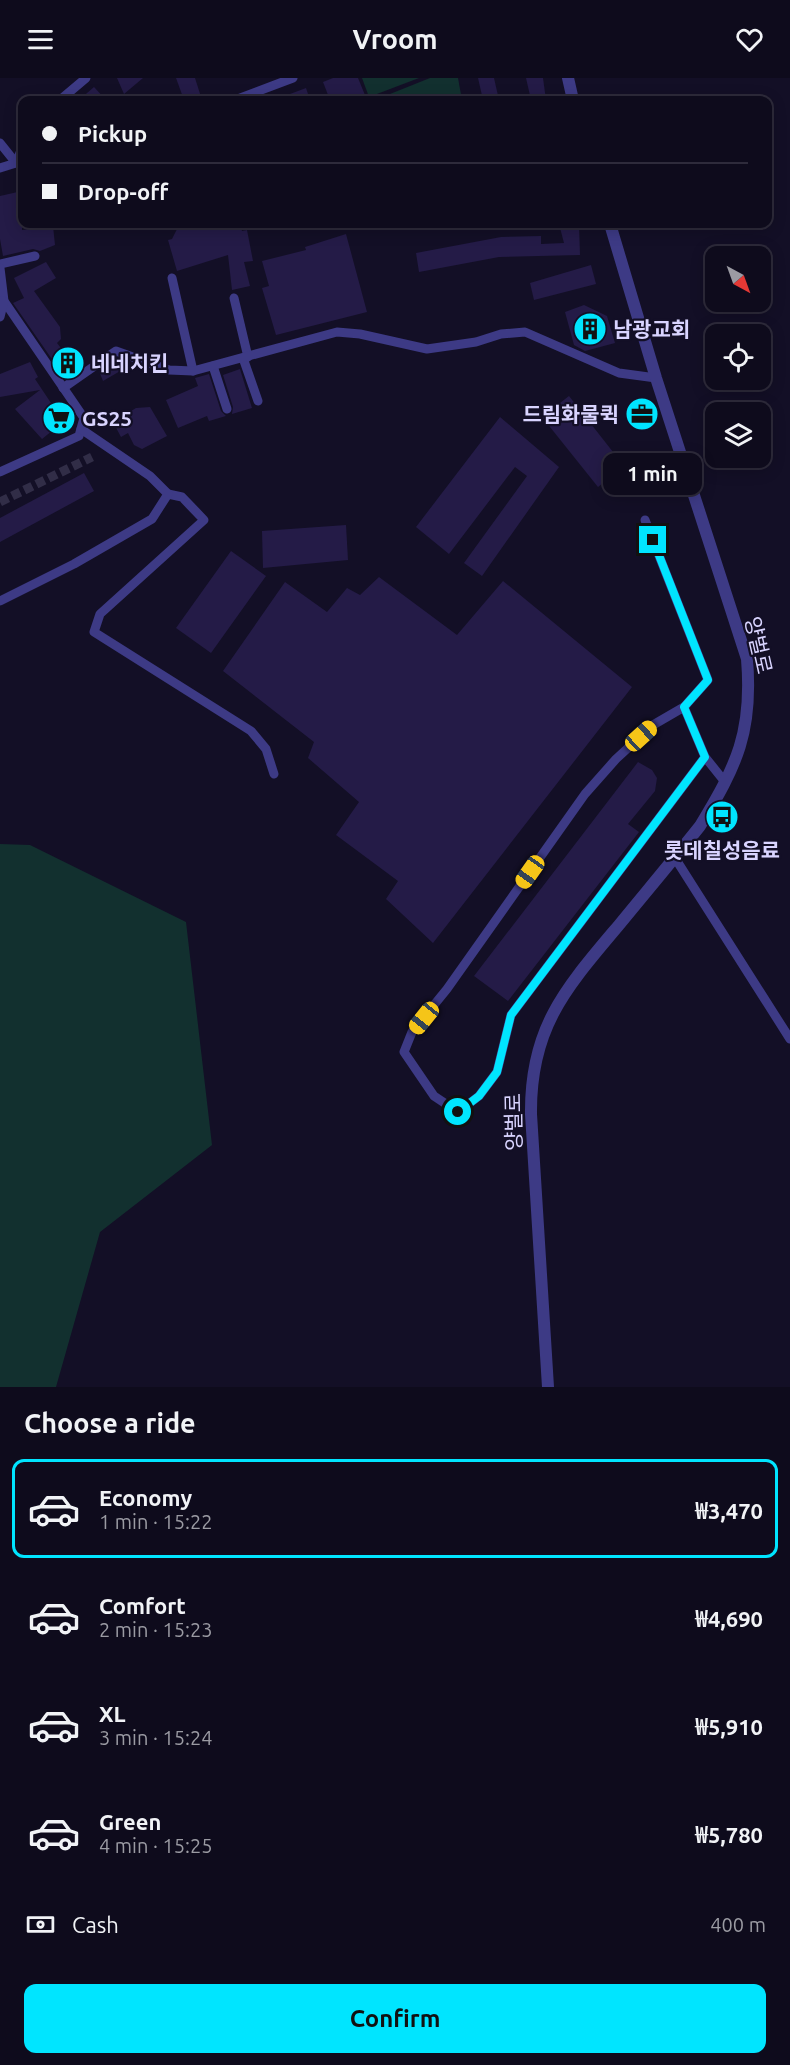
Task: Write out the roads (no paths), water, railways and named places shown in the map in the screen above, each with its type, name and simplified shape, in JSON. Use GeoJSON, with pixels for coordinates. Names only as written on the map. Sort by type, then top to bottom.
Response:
{"type":"FeatureCollection","features":[{"type":"Feature","properties":{"kind":"street"},"geometry":{"type":"LineString","coordinates":[[65,96],[86,78]]}},
{"type":"Feature","properties":{"kind":"street"},"geometry":{"type":"LineString","coordinates":[[246,96],[293,78]]}},
{"type":"Feature","properties":{"kind":"street"},"geometry":{"type":"LineString","coordinates":[[568,78],[572,96]]}},
{"type":"Feature","properties":{"kind":"street"},"geometry":{"type":"LineString","coordinates":[[0,143],[18,162]]}},
{"type":"Feature","properties":{"kind":"street"},"geometry":{"type":"LineString","coordinates":[[0,168],[18,163]]}},
{"type":"Feature","properties":{"kind":"street","name":"양벌로"},"geometry":{"type":"LineString","coordinates":[[548,1387],[530,1093],[537,1053],[548,1022],[571,983],[700,826],[725,782],[741,746],[747,721],[749,693],[747,659],[610,228]]}},
{"type":"Feature","properties":{"kind":"street"},"geometry":{"type":"LineString","coordinates":[[0,317],[2,301],[0,266],[35,256]]}},
{"type":"Feature","properties":{"kind":"street"},"geometry":{"type":"LineString","coordinates":[[171,278],[193,372]]}},
{"type":"Feature","properties":{"kind":"street"},"geometry":{"type":"LineString","coordinates":[[234,298],[245,358],[258,401]]}},
{"type":"Feature","properties":{"kind":"street"},"geometry":{"type":"LineString","coordinates":[[0,472],[79,436],[84,418],[2,301]]}},
{"type":"Feature","properties":{"kind":"street"},"geometry":{"type":"LineString","coordinates":[[63,388],[116,351],[169,370],[193,372],[337,332],[360,334],[427,349],[476,342],[501,334],[525,332],[619,373],[656,378]]}},
{"type":"Feature","properties":{"kind":"street"},"geometry":{"type":"LineString","coordinates":[[213,366],[227,409]]}},
{"type":"Feature","properties":{"kind":"street"},"geometry":{"type":"LineString","coordinates":[[81,429],[150,476],[168,494],[182,497],[204,520],[100,614],[94,632],[251,731],[266,749],[274,774]]}},
{"type":"Feature","properties":{"kind":"street"},"geometry":{"type":"LineString","coordinates":[[0,601],[74,564],[152,519],[168,494]]}},
{"type":"Feature","properties":{"kind":"street"},"geometry":{"type":"LineString","coordinates":[[645,520],[708,680],[684,707],[653,725],[616,759],[585,794],[447,989],[412,1032],[404,1052],[434,1096],[458,1112],[479,1096],[497,1072],[511,1015],[705,757]]}},
{"type":"Feature","properties":{"kind":"street"},"geometry":{"type":"LineString","coordinates":[[684,707],[705,757],[725,782]]}},
{"type":"Feature","properties":{"kind":"street"},"geometry":{"type":"LineString","coordinates":[[675,858],[790,1039]]}},
{"type":"Feature","properties":{"kind":"tunnel"},"geometry":{"type":"LineString","coordinates":[[0,502],[92,457]]}},
{"type":"Feature","properties":{"kind":"place","name":"남광교회"},"geometry":{"type":"Point","coordinates":[590,329]}},
{"type":"Feature","properties":{"kind":"place","name":"네네치킨"},"geometry":{"type":"Point","coordinates":[68,363]}},
{"type":"Feature","properties":{"kind":"place","name":"드림화물퀵"},"geometry":{"type":"Point","coordinates":[642,414]}},
{"type":"Feature","properties":{"kind":"place","name":"GS25"},"geometry":{"type":"Point","coordinates":[59,418]}},
{"type":"Feature","properties":{"kind":"place","name":"롯데칠성음료"},"geometry":{"type":"Point","coordinates":[722,817]}}]}
